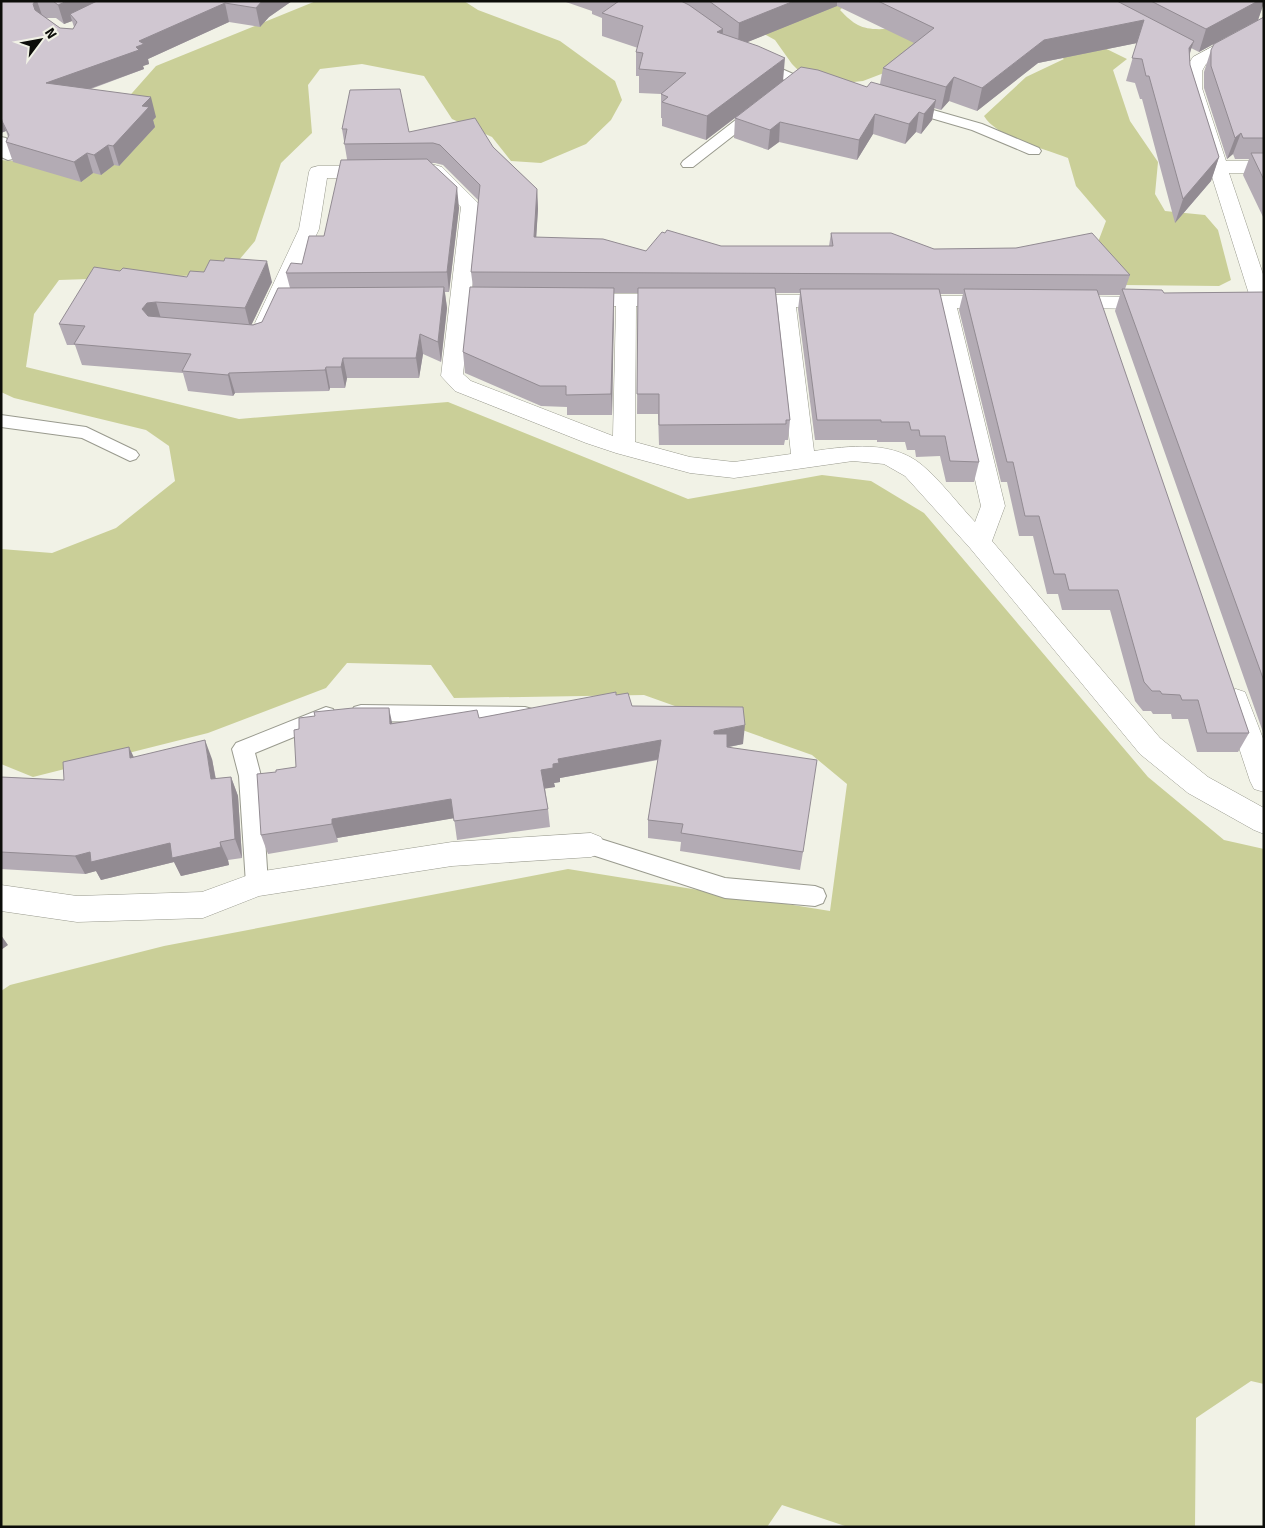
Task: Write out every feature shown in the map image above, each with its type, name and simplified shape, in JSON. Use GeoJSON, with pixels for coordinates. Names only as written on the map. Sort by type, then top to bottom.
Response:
{"type":"FeatureCollection","features":[{"type":"Feature","properties":{"kind":"street"},"geometry":{"type":"LineString","coordinates":[[1256,305],[1218,167],[1193,88],[1193,71],[1198,61],[1264,24]]}},
{"type":"Feature","properties":{"kind":"street"},"geometry":{"type":"LineString","coordinates":[[1182,52],[1198,61]]}},
{"type":"Feature","properties":{"kind":"street"},"geometry":{"type":"LineString","coordinates":[[1218,167],[1264,167]]}},
{"type":"Feature","properties":{"kind":"street"},"geometry":{"type":"LineString","coordinates":[[249,336],[258,337],[285,301],[308,229],[318,172],[435,171],[471,206],[452,376],[463,386],[624,448],[690,465],[734,470],[854,453],[889,458],[913,470],[979,542],[1150,746],[1198,785],[1264,822]]}},
{"type":"Feature","properties":{"kind":"street"},"geometry":{"type":"LineString","coordinates":[[557,300],[695,301]]}},
{"type":"Feature","properties":{"kind":"street"},"geometry":{"type":"LineString","coordinates":[[624,448],[626,300]]}},
{"type":"Feature","properties":{"kind":"street"},"geometry":{"type":"LineString","coordinates":[[725,301],[855,301]]}},
{"type":"Feature","properties":{"kind":"street"},"geometry":{"type":"LineString","coordinates":[[785,301],[803,459]]}},
{"type":"Feature","properties":{"kind":"street"},"geometry":{"type":"LineString","coordinates":[[885,302],[1178,303]]}},
{"type":"Feature","properties":{"kind":"street"},"geometry":{"type":"LineString","coordinates":[[945,302],[993,506],[979,542]]}},
{"type":"Feature","properties":{"kind":"street"},"geometry":{"type":"LineString","coordinates":[[1100,303],[1108,328]]}},
{"type":"Feature","properties":{"kind":"street"},"geometry":{"type":"LineString","coordinates":[[1228,675],[1264,781]]}},
{"type":"Feature","properties":{"kind":"street"},"geometry":{"type":"LineString","coordinates":[[1,898],[77,908],[203,905],[257,884],[452,854],[591,845]]}},
{"type":"Feature","properties":{"kind":"lane"},"geometry":{"type":"LineString","coordinates":[[743,56],[796,80],[830,86]]}},
{"type":"Feature","properties":{"kind":"lane"},"geometry":{"type":"LineString","coordinates":[[780,92],[796,80]]}},
{"type":"Feature","properties":{"kind":"lane"},"geometry":{"type":"LineString","coordinates":[[893,102],[977,127],[1034,151]]}},
{"type":"Feature","properties":{"kind":"lane"},"geometry":{"type":"LineString","coordinates":[[688,164],[765,104]]}},
{"type":"Feature","properties":{"kind":"lane"},"geometry":{"type":"LineString","coordinates":[[1,141],[8,156]]}},
{"type":"Feature","properties":{"kind":"lane"},"geometry":{"type":"LineString","coordinates":[[1,421],[86,433],[130,455]]}},
{"type":"Feature","properties":{"kind":"lane"},"geometry":{"type":"LineString","coordinates":[[257,884],[250,776],[243,749],[333,713],[538,715]]}},
{"type":"Feature","properties":{"kind":"lane"},"geometry":{"type":"LineString","coordinates":[[591,845],[725,888],[815,896]]}},
{"type":"Feature","properties":{"kind":"green space"},"geometry":{"type":"Polygon","coordinates":[[[316,1],[464,1],[478,10],[560,41],[615,81],[622,100],[611,120],[586,144],[541,163],[511,161],[492,137],[452,119],[424,76],[362,64],[320,69],[308,85],[312,133],[281,163],[255,241],[239,260],[209,275],[59,280],[34,314],[26,367],[239,419],[448,402],[688,499],[822,475],[871,481],[924,513],[1148,777],[1224,840],[1264,849],[1264,1384],[1251,1381],[1196,1418],[1195,1527],[848,1527],[782,1505],[767,1527],[1,1527],[1,991],[10,985],[164,946],[568,869],[830,911],[847,784],[812,755],[644,695],[454,698],[431,665],[347,663],[326,688],[208,733],[33,777],[1,764],[1,549],[52,553],[116,528],[175,481],[169,446],[146,430],[14,398],[1,392],[1,160],[94,168],[117,110],[156,66],[316,1]]]}},
{"type":"Feature","properties":{"kind":"green space"},"geometry":{"type":"Polygon","coordinates":[[[849,1],[840,10],[855,23],[865,28],[885,29],[1009,1],[1127,59],[1113,70],[1130,121],[1158,162],[1155,194],[1165,211],[1205,215],[1218,230],[1231,280],[1219,286],[1125,285],[1095,250],[1106,221],[1076,186],[1068,158],[1010,136],[999,130],[984,116],[1026,77],[1064,59],[1027,34],[957,45],[863,81],[844,83],[806,78],[792,64],[775,40],[737,19],[849,1]]]}},
{"type":"Feature","properties":{"kind":"building"},"geometry":{"type":"Polygon","coordinates":[[[1,1],[35,1],[33,4],[35,10],[60,28],[73,29],[77,22],[70,14],[97,1],[262,1],[256,8],[225,3],[139,41],[144,44],[136,47],[139,50],[46,83],[151,97],[142,106],[149,107],[113,146],[108,145],[94,155],[87,153],[74,162],[6,142],[9,135],[1,116],[1,1]]]}},
{"type":"Feature","properties":{"kind":"building"},"geometry":{"type":"Polygon","coordinates":[[[53,1],[67,1],[58,5],[53,1]]]}},
{"type":"Feature","properties":{"kind":"building"},"geometry":{"type":"Polygon","coordinates":[[[619,1],[681,1],[723,29],[717,32],[758,46],[785,58],[707,116],[662,102],[668,97],[661,94],[686,73],[639,69],[643,53],[636,52],[643,26],[602,13],[619,1]]]}},
{"type":"Feature","properties":{"kind":"building"},"geometry":{"type":"Polygon","coordinates":[[[709,1],[794,1],[739,23],[709,1]]]}},
{"type":"Feature","properties":{"kind":"building"},"geometry":{"type":"Polygon","coordinates":[[[878,1],[1117,1],[1194,41],[1189,48],[1190,65],[1219,157],[1183,199],[1149,76],[1146,76],[1142,59],[1132,58],[1144,20],[1044,40],[982,88],[954,77],[946,87],[883,68],[934,28],[878,1]]]}},
{"type":"Feature","properties":{"kind":"building"},"geometry":{"type":"Polygon","coordinates":[[[1151,1],[1258,1],[1206,29],[1151,1]]]}},
{"type":"Feature","properties":{"kind":"building"},"geometry":{"type":"Polygon","coordinates":[[[1264,17],[1264,138],[1243,138],[1241,133],[1235,138],[1211,66],[1211,50],[1214,44],[1264,17]]]}},
{"type":"Feature","properties":{"kind":"building"},"geometry":{"type":"Polygon","coordinates":[[[801,67],[818,70],[867,87],[871,82],[936,100],[924,114],[919,112],[909,124],[875,114],[859,140],[780,122],[770,130],[735,118],[801,67]]]}},
{"type":"Feature","properties":{"kind":"building"},"geometry":{"type":"Polygon","coordinates":[[[400,89],[409,132],[475,118],[493,147],[537,189],[534,237],[603,239],[646,251],[662,232],[665,233],[667,230],[721,246],[833,246],[831,233],[891,233],[934,249],[1016,248],[1092,233],[1130,275],[471,272],[480,185],[440,145],[433,143],[344,144],[347,129],[342,129],[350,90],[400,89]]]}},
{"type":"Feature","properties":{"kind":"building"},"geometry":{"type":"Polygon","coordinates":[[[1251,153],[1264,153],[1264,180],[1251,153]]]}},
{"type":"Feature","properties":{"kind":"building"},"geometry":{"type":"Polygon","coordinates":[[[427,159],[457,187],[447,272],[286,273],[291,263],[302,264],[309,236],[324,236],[341,160],[427,159]]]}},
{"type":"Feature","properties":{"kind":"building"},"geometry":{"type":"Polygon","coordinates":[[[225,258],[267,261],[245,308],[156,302],[147,303],[142,309],[148,316],[253,325],[262,322],[278,288],[444,287],[438,342],[420,334],[416,358],[343,358],[341,367],[326,367],[325,370],[229,373],[228,375],[182,371],[191,354],[74,344],[85,326],[59,324],[94,267],[120,271],[123,268],[187,277],[190,271],[204,272],[210,260],[224,261],[225,258]]]}},
{"type":"Feature","properties":{"kind":"building"},"geometry":{"type":"Polygon","coordinates":[[[470,287],[614,288],[611,394],[566,395],[566,386],[540,386],[463,352],[470,287]]]}},
{"type":"Feature","properties":{"kind":"building"},"geometry":{"type":"Polygon","coordinates":[[[638,288],[775,288],[790,420],[786,420],[786,424],[659,425],[659,394],[637,394],[638,288]]]}},
{"type":"Feature","properties":{"kind":"building"},"geometry":{"type":"Polygon","coordinates":[[[800,289],[939,289],[979,462],[950,461],[945,436],[920,436],[919,430],[911,430],[909,422],[817,420],[800,289]]]}},
{"type":"Feature","properties":{"kind":"building"},"geometry":{"type":"Polygon","coordinates":[[[964,289],[1097,290],[1249,733],[1207,733],[1198,700],[1182,700],[1180,695],[1162,694],[1160,691],[1152,691],[1144,682],[1118,590],[1069,590],[1065,574],[1054,574],[1039,516],[1025,516],[1013,462],[1007,462],[964,289]]]}},
{"type":"Feature","properties":{"kind":"building"},"geometry":{"type":"Polygon","coordinates":[[[1122,289],[1162,290],[1164,293],[1264,292],[1264,681],[1122,289]]]}},
{"type":"Feature","properties":{"kind":"building"},"geometry":{"type":"Polygon","coordinates":[[[616,692],[616,695],[628,693],[632,706],[743,707],[745,725],[714,731],[714,734],[727,734],[727,747],[817,760],[803,852],[681,833],[683,824],[648,820],[661,740],[558,759],[559,763],[553,764],[553,768],[541,770],[548,809],[454,821],[451,799],[332,819],[332,824],[261,835],[257,774],[296,767],[294,730],[299,729],[299,718],[315,716],[314,712],[353,708],[389,708],[390,724],[477,710],[479,718],[616,692]]]}},
{"type":"Feature","properties":{"kind":"building"},"geometry":{"type":"Polygon","coordinates":[[[205,740],[211,779],[231,777],[235,839],[220,842],[221,847],[172,858],[170,843],[91,862],[90,852],[75,856],[1,852],[1,777],[64,780],[63,762],[129,747],[130,758],[205,740]]]}}]}
